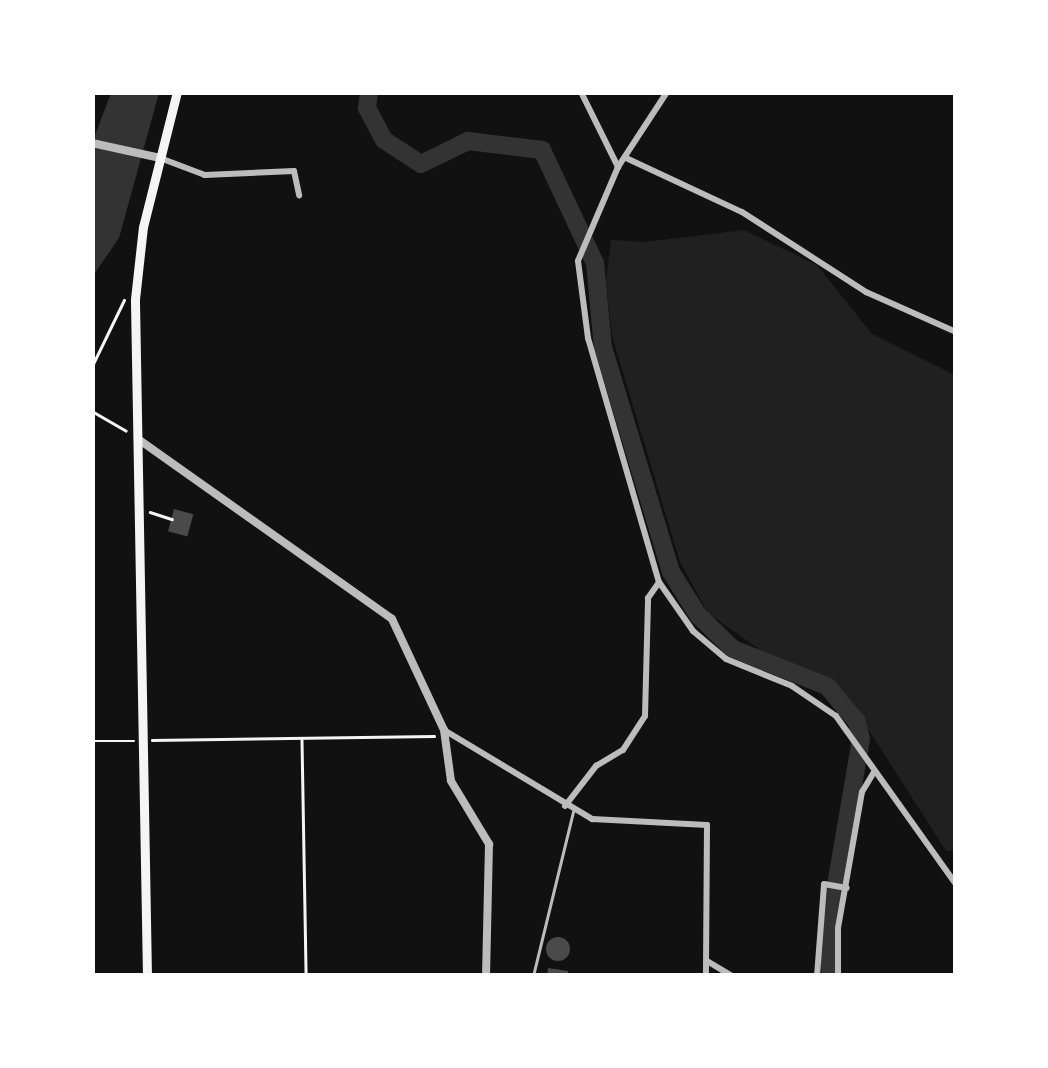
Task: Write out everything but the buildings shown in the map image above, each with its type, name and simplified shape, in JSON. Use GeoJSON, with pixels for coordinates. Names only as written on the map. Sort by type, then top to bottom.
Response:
{"type":"FeatureCollection","features":[{"type":"Feature","properties":{"kind":"main road"},"geometry":{"type":"LineString","coordinates":[[147,976],[134,298],[160,158],[177,92]]}},
{"type":"Feature","properties":{"kind":"street"},"geometry":{"type":"LineString","coordinates":[[581,92],[618,167]]}},
{"type":"Feature","properties":{"kind":"street"},"geometry":{"type":"LineString","coordinates":[[666,92],[618,167],[602,216],[578,261],[588,338],[660,582],[692,631],[726,659],[792,686],[836,716],[956,884]]}},
{"type":"Feature","properties":{"kind":"street"},"geometry":{"type":"LineString","coordinates":[[92,143],[160,158],[205,175],[294,171],[299,195]]}},
{"type":"Feature","properties":{"kind":"street"},"geometry":{"type":"LineString","coordinates":[[626,158],[742,212],[866,292],[956,332]]}},
{"type":"Feature","properties":{"kind":"street"},"geometry":{"type":"LineString","coordinates":[[138,435],[392,618],[445,733],[451,782],[489,844],[486,976]]}},
{"type":"Feature","properties":{"kind":"street"},"geometry":{"type":"LineString","coordinates":[[569,808],[596,766],[622,750],[645,716],[648,598],[660,582]]}},
{"type":"Feature","properties":{"kind":"street"},"geometry":{"type":"LineString","coordinates":[[445,733],[592,819],[707,825],[706,976]]}},
{"type":"Feature","properties":{"kind":"street"},"geometry":{"type":"LineString","coordinates":[[838,976],[838,928],[862,792],[874,772]]}},
{"type":"Feature","properties":{"kind":"street"},"geometry":{"type":"LineString","coordinates":[[817,976],[824,884],[847,888]]}},
{"type":"Feature","properties":{"kind":"street"},"geometry":{"type":"LineString","coordinates":[[708,962],[732,976]]}},
{"type":"Feature","properties":{"kind":"lane"},"geometry":{"type":"LineString","coordinates":[[533,976],[569,808]]}},
{"type":"Feature","properties":{"kind":"path"},"geometry":{"type":"LineString","coordinates":[[92,366],[125,298]]}},
{"type":"Feature","properties":{"kind":"path"},"geometry":{"type":"LineString","coordinates":[[92,410],[122,431],[138,435]]}},
{"type":"Feature","properties":{"kind":"path"},"geometry":{"type":"LineString","coordinates":[[146,512],[172,519]]}},
{"type":"Feature","properties":{"kind":"path"},"geometry":{"type":"LineString","coordinates":[[92,741],[445,733]]}},
{"type":"Feature","properties":{"kind":"path"},"geometry":{"type":"LineString","coordinates":[[302,738],[306,976]]}},
{"type":"Feature","properties":{"kind":"shaded area"},"geometry":{"type":"Polygon","coordinates":[[[111,93],[159,93],[119,238],[93,276],[92,143],[111,93]]]}},
{"type":"Feature","properties":{"kind":"shaded area"},"geometry":{"type":"Polygon","coordinates":[[[744,230],[817,265],[872,334],[955,375],[955,851],[946,851],[858,713],[823,678],[772,658],[708,613],[680,562],[612,336],[606,282],[611,240],[645,242],[744,230]]]}},
{"type":"Feature","properties":{"kind":"waterway"},"geometry":{"type":"LineString","coordinates":[[369,92],[367,108],[384,140],[421,164],[468,141],[542,150],[595,263],[603,347],[671,572],[698,615],[733,649],[827,686],[857,722],[861,739],[827,938],[831,976]]}}]}
